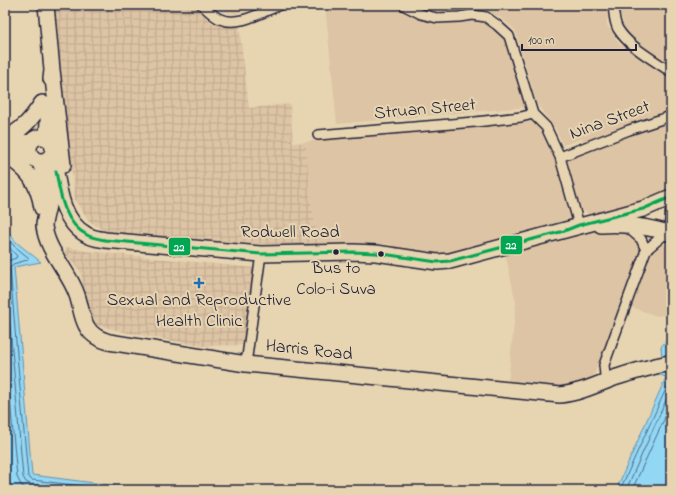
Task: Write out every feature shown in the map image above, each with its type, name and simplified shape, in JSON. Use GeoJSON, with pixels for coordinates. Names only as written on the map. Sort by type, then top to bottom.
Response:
{"type":"FeatureCollection","features":[{"type":"Feature","properties":{"kind":"highway"},"geometry":{"type":"LineString","coordinates":[[46,5],[67,214]]}},
{"type":"Feature","properties":{"kind":"highway"},"geometry":{"type":"LineString","coordinates":[[37,139],[42,103],[52,70]]}},
{"type":"Feature","properties":{"kind":"highway"},"geometry":{"type":"LineString","coordinates":[[37,139],[53,144],[53,154],[47,160],[36,160],[29,150],[37,139],[52,70]]}},
{"type":"Feature","properties":{"kind":"highway"},"geometry":{"type":"LineString","coordinates":[[5,139],[25,126],[42,103]]}},
{"type":"Feature","properties":{"kind":"highway","name":"Rodwell Road"},"geometry":{"type":"LineString","coordinates":[[53,154],[67,214],[74,226],[88,236],[105,240],[261,254],[352,252],[376,253],[443,262],[564,231],[579,225]]}},
{"type":"Feature","properties":{"kind":"highway"},"geometry":{"type":"LineString","coordinates":[[5,155],[25,170],[34,181],[40,193],[44,225]]}},
{"type":"Feature","properties":{"kind":"highway","name":"Harris Road"},"geometry":{"type":"LineString","coordinates":[[36,160],[47,180],[49,192],[44,225],[47,239],[53,252],[70,277],[78,295],[87,328],[95,337],[109,342],[246,364],[560,395],[577,392],[610,376],[655,365],[671,363]]}},
{"type":"Feature","properties":{"kind":"highway"},"geometry":{"type":"LineString","coordinates":[[579,225],[643,209],[671,197]]}},
{"type":"Feature","properties":{"kind":"highway"},"geometry":{"type":"LineString","coordinates":[[579,225],[625,225],[668,234]]}},
{"type":"Feature","properties":{"kind":"main road"},"geometry":{"type":"LineString","coordinates":[[5,142],[37,139]]}},
{"type":"Feature","properties":{"kind":"main road"},"geometry":{"type":"LineString","coordinates":[[5,149],[36,160]]}},
{"type":"Feature","properties":{"kind":"street"},"geometry":{"type":"LineString","coordinates":[[202,5],[218,18],[225,20],[242,20],[280,5]]}},
{"type":"Feature","properties":{"kind":"street"},"geometry":{"type":"LineString","coordinates":[[404,5],[407,8],[421,14],[438,18],[472,15],[486,17],[509,36],[533,114],[546,128],[560,157],[579,225]]}},
{"type":"Feature","properties":{"kind":"street"},"geometry":{"type":"LineString","coordinates":[[614,5],[614,14],[618,28],[628,41],[671,72]]}},
{"type":"Feature","properties":{"kind":"street","name":"Struan Street"},"geometry":{"type":"LineString","coordinates":[[318,134],[475,122],[521,117],[533,114]]}},
{"type":"Feature","properties":{"kind":"street","name":"Nina Street"},"geometry":{"type":"LineString","coordinates":[[560,157],[628,130],[671,116]]}},
{"type":"Feature","properties":{"kind":"street"},"geometry":{"type":"LineString","coordinates":[[610,376],[604,365],[646,250],[668,234],[671,205]]}},
{"type":"Feature","properties":{"kind":"street"},"geometry":{"type":"LineString","coordinates":[[625,225],[641,239],[646,250]]}},
{"type":"Feature","properties":{"kind":"street"},"geometry":{"type":"LineString","coordinates":[[246,364],[261,254]]}},
{"type":"Feature","properties":{"kind":"shaded area"},"geometry":{"type":"Polygon","coordinates":[[[53,5],[193,5],[213,24],[239,24],[249,108],[290,104],[293,143],[306,142],[310,192],[318,244],[264,244],[110,234],[89,221],[75,200],[53,5]]]}},
{"type":"Feature","properties":{"kind":"shaded area"},"geometry":{"type":"Polygon","coordinates":[[[213,5],[255,5],[235,14],[219,11],[213,5]]]}},
{"type":"Feature","properties":{"kind":"shaded area"},"geometry":{"type":"Polygon","coordinates":[[[325,5],[398,5],[404,13],[437,24],[472,19],[484,22],[505,39],[527,107],[337,124],[325,5]]]}},
{"type":"Feature","properties":{"kind":"shaded area"},"geometry":{"type":"Polygon","coordinates":[[[418,5],[607,5],[607,25],[620,45],[634,49],[671,77],[671,110],[626,125],[629,130],[585,147],[582,139],[563,145],[556,130],[537,104],[515,30],[500,17],[482,10],[434,10],[418,5]]]}},
{"type":"Feature","properties":{"kind":"shaded area"},"geometry":{"type":"Polygon","coordinates":[[[618,5],[671,5],[671,66],[648,55],[627,37],[618,5]]]}},
{"type":"Feature","properties":{"kind":"shaded area"},"geometry":{"type":"Polygon","coordinates":[[[530,114],[541,127],[555,155],[573,223],[438,259],[411,255],[388,244],[318,244],[310,192],[306,142],[358,132],[530,114]]]}},
{"type":"Feature","properties":{"kind":"shaded area"},"geometry":{"type":"Polygon","coordinates":[[[671,119],[671,191],[669,196],[589,214],[580,208],[566,156],[671,119]]]}},
{"type":"Feature","properties":{"kind":"shaded area"},"geometry":{"type":"Polygon","coordinates":[[[615,224],[659,244],[671,247],[671,306],[665,315],[657,316],[622,304],[594,375],[586,381],[562,388],[508,383],[516,303],[505,253],[615,224]]]}},
{"type":"Feature","properties":{"kind":"shaded area"},"geometry":{"type":"Polygon","coordinates":[[[66,247],[86,251],[256,268],[246,345],[202,346],[128,333],[92,324],[80,271],[65,253],[66,247]]]}},
{"type":"Feature","properties":{"kind":"water"},"geometry":{"type":"Polygon","coordinates":[[[5,227],[16,242],[41,262],[14,267],[32,475],[149,490],[5,490],[5,227]]]}},
{"type":"Feature","properties":{"kind":"water"},"geometry":{"type":"Polygon","coordinates":[[[671,334],[671,490],[616,490],[666,377],[657,374],[655,359],[662,357],[661,347],[671,334]]]}},
{"type":"Feature","properties":{"kind":"transit line","name":"22"},"geometry":{"type":"LineString","coordinates":[[56,171],[59,189],[68,216],[79,230],[96,238],[261,254],[376,253],[437,262],[450,261],[564,231],[579,225],[643,209],[671,197]]}},
{"type":"Feature","properties":{"kind":"place","name":"Bus to Colo-i Suva"},"geometry":{"type":"Point","coordinates":[336,252]}},
{"type":"Feature","properties":{"kind":"place","name":"Sexual and Reproductive Health Clinic"},"geometry":{"type":"Point","coordinates":[199,283]}}]}
